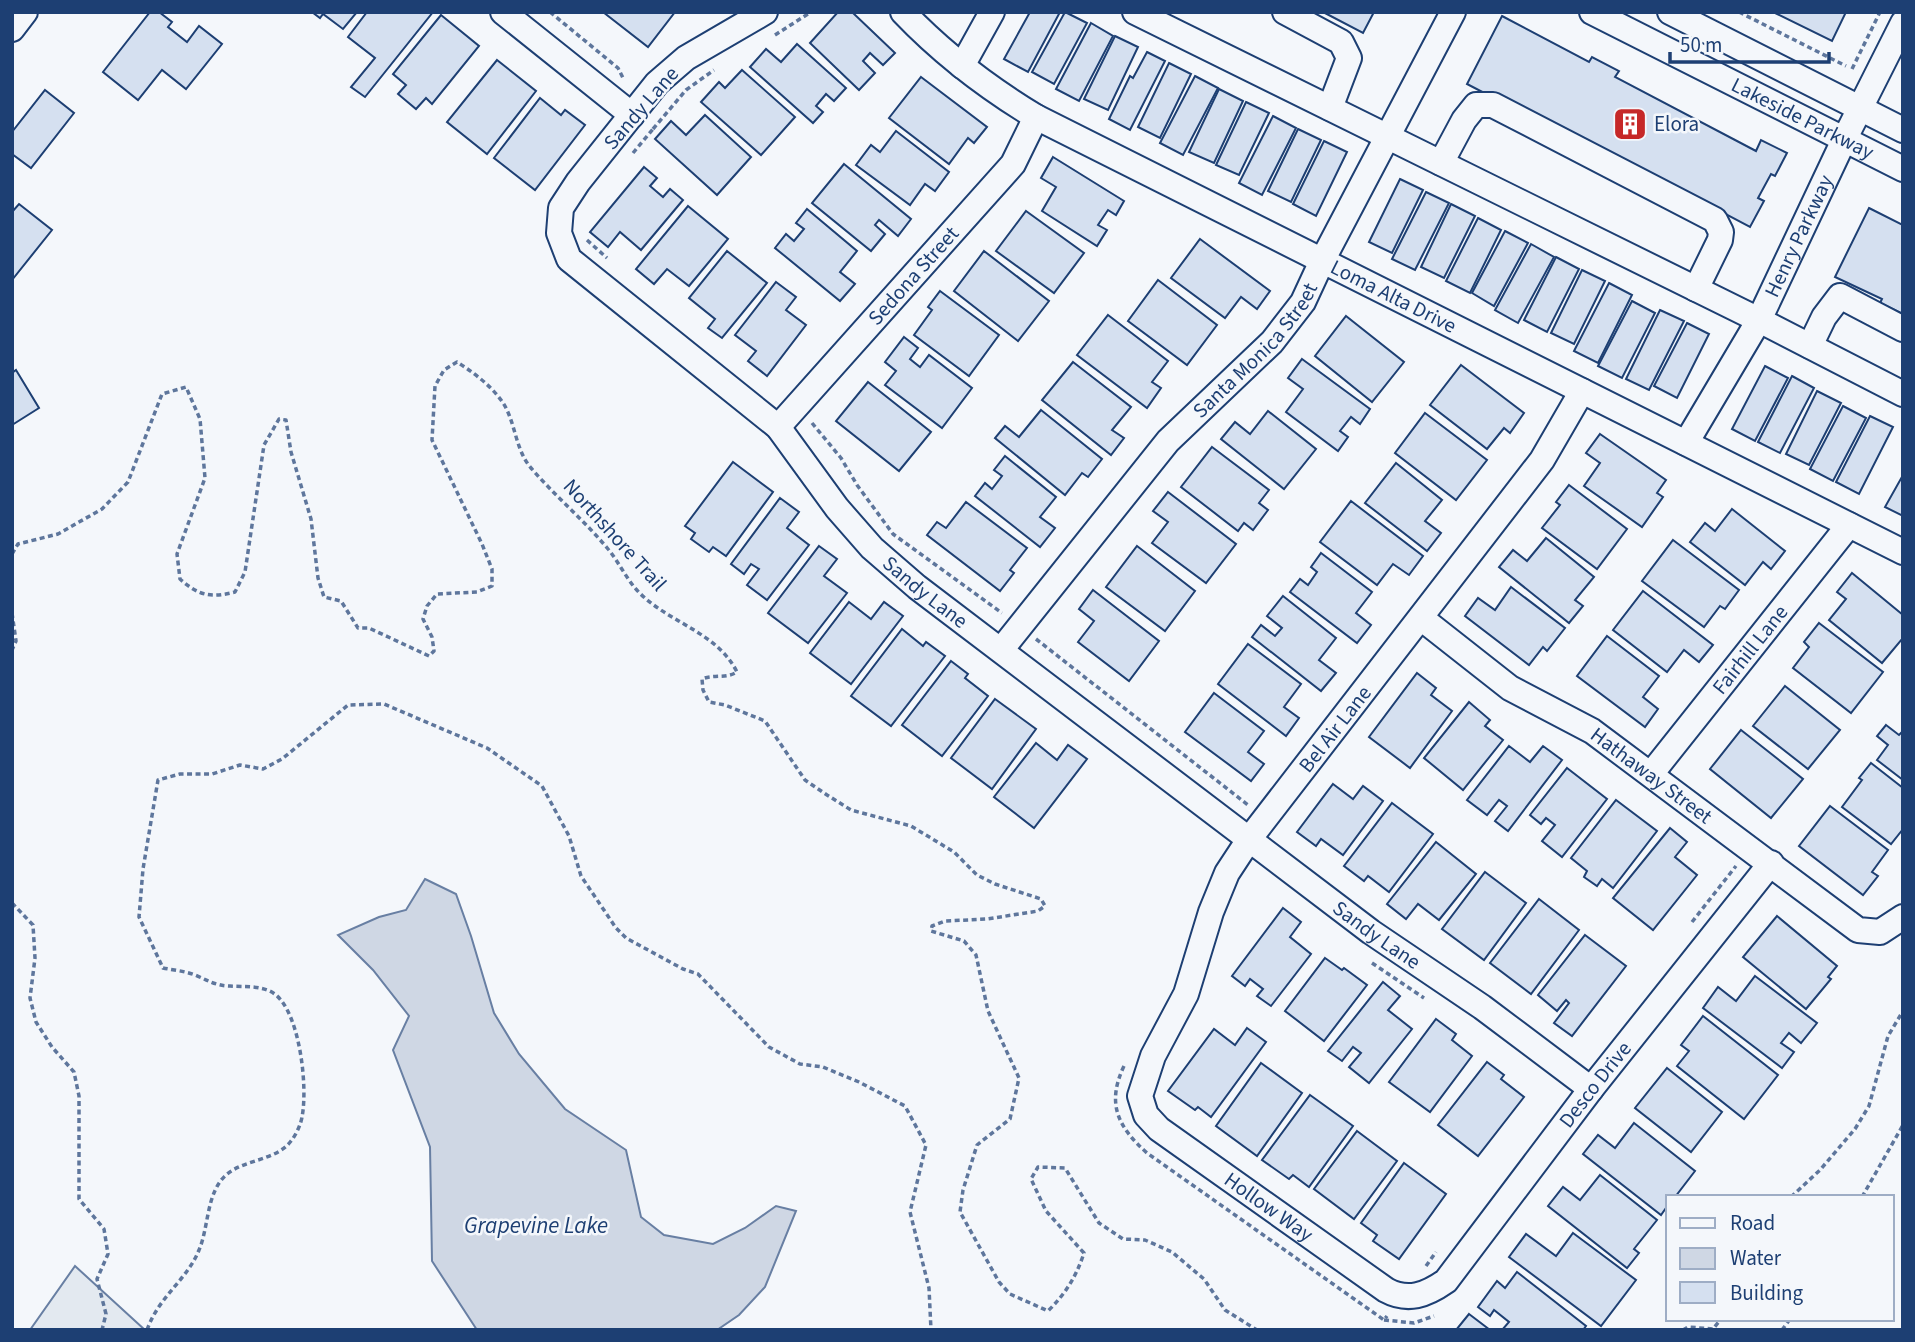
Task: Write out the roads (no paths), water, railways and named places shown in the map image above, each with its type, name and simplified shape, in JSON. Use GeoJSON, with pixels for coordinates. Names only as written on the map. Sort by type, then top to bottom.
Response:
{"type":"FeatureCollection","features":[{"type":"Feature","properties":{"kind":"street"},"geometry":{"type":"LineString","coordinates":[[12,29],[25,12]]}},
{"type":"Feature","properties":{"kind":"street"},"geometry":{"type":"LineString","coordinates":[[503,12],[533,22],[632,115]]}},
{"type":"Feature","properties":{"kind":"street","name":"Sandy Lane"},"geometry":{"type":"LineString","coordinates":[[765,12],[686,58],[657,83],[578,182],[561,208],[559,233],[569,259],[778,427],[836,508],[872,548],[917,587],[1371,932],[1482,1007],[1591,1089]]}},
{"type":"Feature","properties":{"kind":"street","name":"Loma Alta Drive"},"geometry":{"type":"LineString","coordinates":[[903,12],[962,66],[997,93],[1037,117],[1903,552]]}},
{"type":"Feature","properties":{"kind":"street"},"geometry":{"type":"LineString","coordinates":[[962,66],[992,12]]}},
{"type":"Feature","properties":{"kind":"street"},"geometry":{"type":"LineString","coordinates":[[1135,12],[1759,320],[1903,394]]}},
{"type":"Feature","properties":{"kind":"street"},"geometry":{"type":"LineString","coordinates":[[1285,12],[1342,42],[1349,58],[1330,108]]}},
{"type":"Feature","properties":{"kind":"street","name":"Santa Monica Street"},"geometry":{"type":"LineString","coordinates":[[1001,650],[1168,441],[1272,342],[1303,302],[1453,12]]}},
{"type":"Feature","properties":{"kind":"street","name":"Lakeside Parkway"},"geometry":{"type":"LineString","coordinates":[[1592,12],[1903,169]]}},
{"type":"Feature","properties":{"kind":"street","name":"Lakeside Parkway"},"geometry":{"type":"LineString","coordinates":[[1670,12],[1903,130]]}},
{"type":"Feature","properties":{"kind":"street","name":"Henry Parkway"},"geometry":{"type":"LineString","coordinates":[[1686,443],[1759,320],[1903,23]]}},
{"type":"Feature","properties":{"kind":"street"},"geometry":{"type":"LineString","coordinates":[[1441,163],[1464,120],[1476,105],[1493,105],[1716,220],[1721,232],[1720,240],[1696,289]]}},
{"type":"Feature","properties":{"kind":"street","name":"Sedona Street"},"geometry":{"type":"LineString","coordinates":[[778,427],[1013,164],[1037,117]]}},
{"type":"Feature","properties":{"kind":"street"},"geometry":{"type":"LineString","coordinates":[[1810,346],[1824,317],[1840,296],[1903,329]]}},
{"type":"Feature","properties":{"kind":"street","name":"Bel Air Lane"},"geometry":{"type":"LineString","coordinates":[[1140,1096],[1153,1056],[1186,994],[1211,912],[1227,873],[1250,838],[1542,460],[1582,391]]}},
{"type":"Feature","properties":{"kind":"street","name":"Fairhill Lane"},"geometry":{"type":"LineString","coordinates":[[1651,774],[1849,526]]}},
{"type":"Feature","properties":{"kind":"street","name":"Hathaway Street"},"geometry":{"type":"LineString","coordinates":[[1421,618],[1510,688],[1592,732],[1651,774],[1858,930],[1880,932],[1903,917]]}},
{"type":"Feature","properties":{"kind":"street","name":"Desco Drive"},"geometry":{"type":"LineString","coordinates":[[1415,1296],[1431,1292],[1446,1281],[1591,1089],[1771,863]]}},
{"type":"Feature","properties":{"kind":"street","name":"Hollow Way"},"geometry":{"type":"LineString","coordinates":[[1140,1096],[1146,1115],[1159,1129],[1386,1290],[1399,1297],[1415,1296]]}},
{"type":"Feature","properties":{"kind":"water","name":"Grapevine Lake"},"geometry":{"type":"Polygon","coordinates":[[[425,879],[456,894],[494,1013],[519,1054],[565,1109],[626,1150],[641,1217],[664,1235],[713,1244],[745,1228],[776,1206],[796,1211],[765,1287],[739,1315],[717,1330],[477,1330],[432,1261],[430,1147],[393,1050],[409,1016],[373,970],[338,935],[379,917],[406,910],[425,879]]]}},
{"type":"Feature","properties":{"kind":"place","name":"Elora"},"geometry":{"type":"Point","coordinates":[1630,124]}}]}
